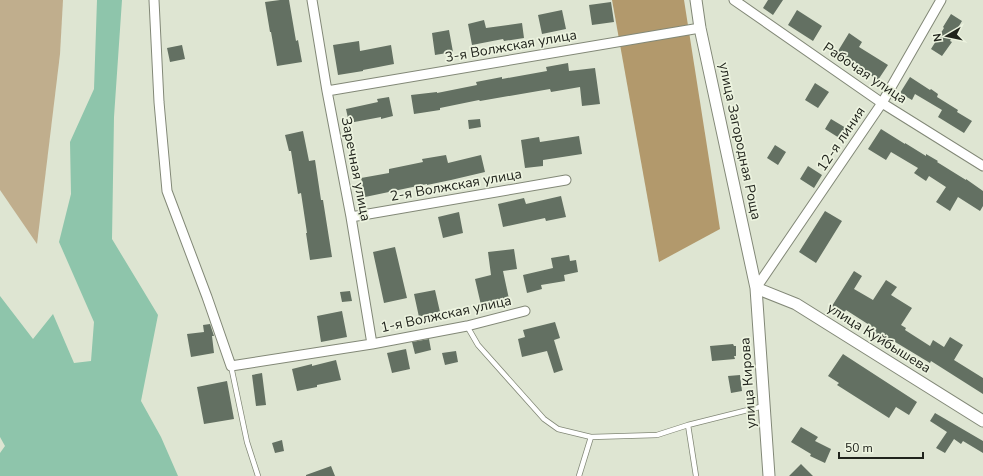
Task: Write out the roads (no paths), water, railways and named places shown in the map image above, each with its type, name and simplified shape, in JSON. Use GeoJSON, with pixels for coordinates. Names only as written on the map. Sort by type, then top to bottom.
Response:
{"type":"FeatureCollection","features":[{"type":"Feature","properties":{"kind":"street"},"geometry":{"type":"LineString","coordinates":[[154,0],[159,102],[167,190],[231,366]]}},
{"type":"Feature","properties":{"kind":"street","name":"Заречная улица"},"geometry":{"type":"LineString","coordinates":[[312,0],[372,344]]}},
{"type":"Feature","properties":{"kind":"street","name":"улица Загородная Роща"},"geometry":{"type":"LineString","coordinates":[[696,0],[700,28],[756,288]]}},
{"type":"Feature","properties":{"kind":"street","name":"Рабочая улица"},"geometry":{"type":"LineString","coordinates":[[734,0],[882,103],[983,166]]}},
{"type":"Feature","properties":{"kind":"street","name":"12-я линия"},"geometry":{"type":"LineString","coordinates":[[756,288],[882,103],[942,0]]}},
{"type":"Feature","properties":{"kind":"street","name":"3-я Волжская улица"},"geometry":{"type":"LineString","coordinates":[[327,91],[700,28]]}},
{"type":"Feature","properties":{"kind":"street","name":"2-я Волжская улица"},"geometry":{"type":"LineString","coordinates":[[351,217],[566,180]]}},
{"type":"Feature","properties":{"kind":"street","name":"улица Кирова"},"geometry":{"type":"LineString","coordinates":[[756,288],[769,476]]}},
{"type":"Feature","properties":{"kind":"street","name":"улица Куйбышева"},"geometry":{"type":"LineString","coordinates":[[756,288],[796,304],[983,421]]}},
{"type":"Feature","properties":{"kind":"street","name":"1-я Волжская улица"},"geometry":{"type":"LineString","coordinates":[[231,366],[372,344],[467,326],[525,311]]}},
{"type":"Feature","properties":{"kind":"lane"},"geometry":{"type":"LineString","coordinates":[[467,326],[478,344],[544,419],[558,429],[591,437],[657,435],[688,425],[764,406]]}},
{"type":"Feature","properties":{"kind":"lane"},"geometry":{"type":"LineString","coordinates":[[231,366],[247,442],[258,476]]}},
{"type":"Feature","properties":{"kind":"lane"},"geometry":{"type":"LineString","coordinates":[[688,425],[696,476]]}},
{"type":"Feature","properties":{"kind":"lane"},"geometry":{"type":"LineString","coordinates":[[579,476],[591,437]]}}]}
